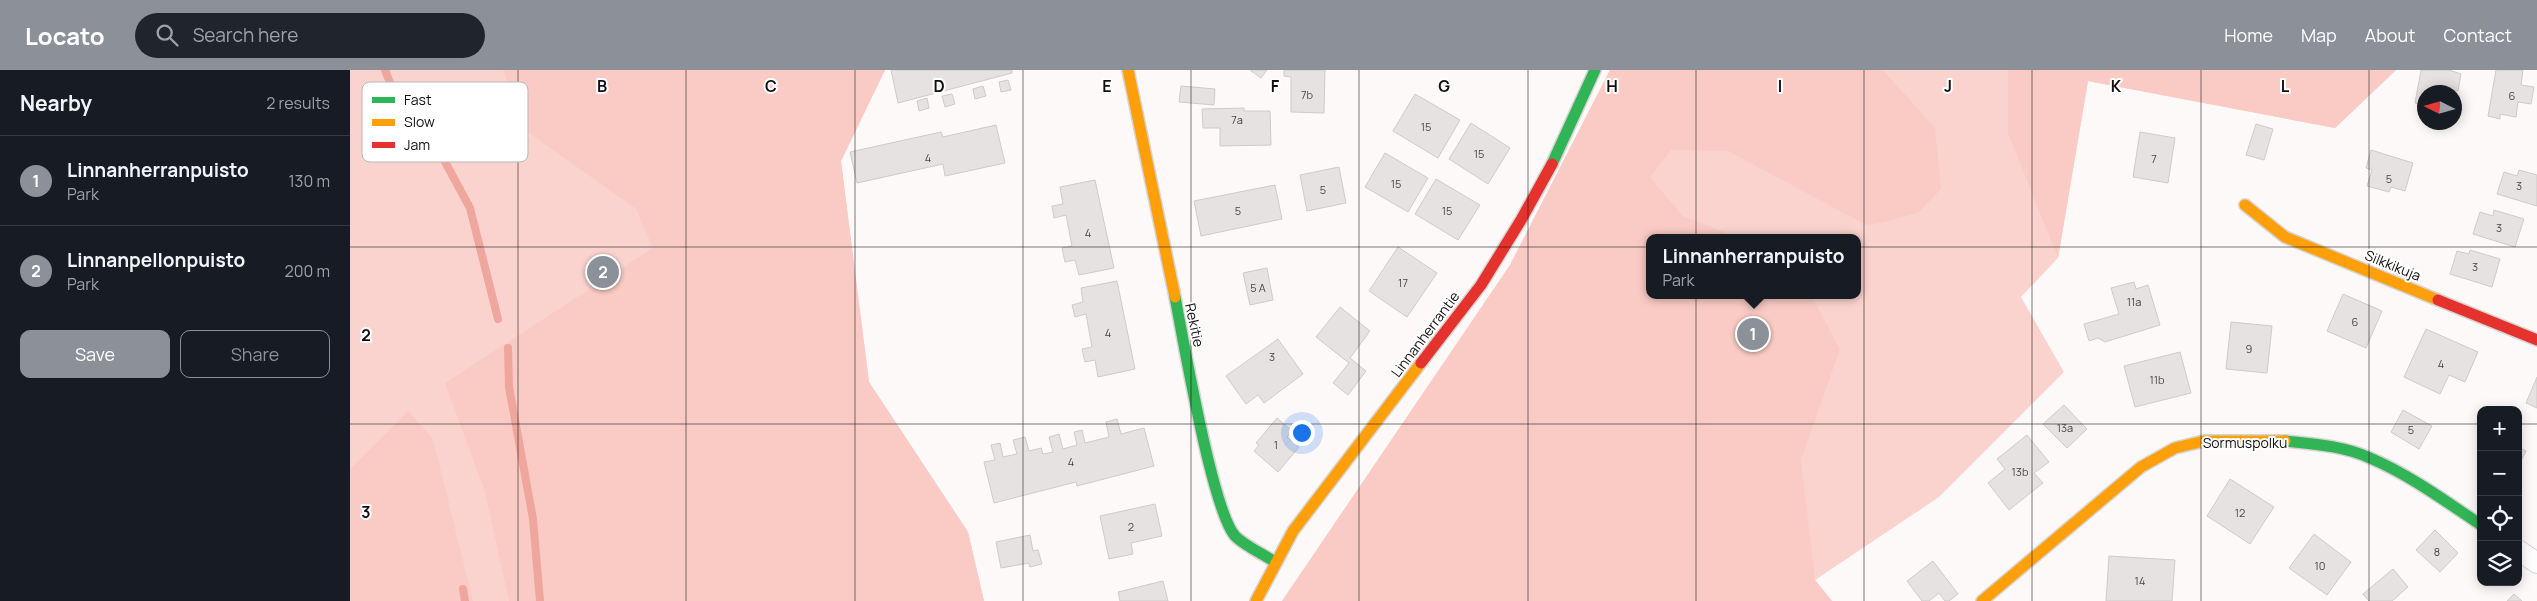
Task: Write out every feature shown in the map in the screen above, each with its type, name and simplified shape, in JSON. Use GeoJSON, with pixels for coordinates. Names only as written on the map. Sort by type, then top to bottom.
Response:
{"type":"FeatureCollection","features":[{"type":"Feature","properties":{"kind":"street","name":"Rekitie"},"geometry":{"type":"LineString","coordinates":[[1128,70],[1193,387],[1225,521],[1236,537],[1275,562]]}},
{"type":"Feature","properties":{"kind":"street","name":"Linnanherrantie"},"geometry":{"type":"LineString","coordinates":[[1256,601],[1293,531],[1481,284],[1521,220],[1557,154],[1595,70]]}},
{"type":"Feature","properties":{"kind":"street","name":"Silkkikuja"},"geometry":{"type":"LineString","coordinates":[[2245,205],[2285,237],[2537,340]]}},
{"type":"Feature","properties":{"kind":"street","name":"Sormuspolku"},"geometry":{"type":"LineString","coordinates":[[1982,601],[2141,467],[2175,448],[2204,441],[2275,440],[2326,445],[2369,458],[2414,480],[2477,522]]}},
{"type":"Feature","properties":{"kind":"street"},"geometry":{"type":"LineString","coordinates":[[2522,552],[2536,560]]}},
{"type":"Feature","properties":{"kind":"shaded area"},"geometry":{"type":"Polygon","coordinates":[[[350,70],[885,70],[841,161],[869,382],[968,532],[984,601],[350,601],[350,70]]]}},
{"type":"Feature","properties":{"kind":"shaded area"},"geometry":{"type":"Polygon","coordinates":[[[503,70],[885,70],[841,161],[869,382],[968,532],[984,601],[509,601],[485,492],[445,383],[653,248],[636,209],[528,132],[528,82],[507,82],[503,70]]]}},
{"type":"Feature","properties":{"kind":"shaded area"},"geometry":{"type":"Polygon","coordinates":[[[1610,70],[2396,70],[2335,128],[2088,81],[2058,258],[2021,297],[2064,372],[1939,497],[1815,580],[1832,601],[1282,601],[1510,265],[1610,70]]]}},
{"type":"Feature","properties":{"kind":"shaded area"},"geometry":{"type":"Polygon","coordinates":[[[1610,70],[1883,70],[1935,128],[1941,189],[1919,212],[1866,225],[1728,151],[1671,150],[1650,177],[1683,216],[1729,234],[1646,234],[1646,299],[1813,299],[1840,349],[1801,460],[1815,580],[1832,601],[1282,601],[1510,265],[1610,70]]]}},
{"type":"Feature","properties":{"kind":"shaded area"},"geometry":{"type":"Polygon","coordinates":[[[2008,70],[2396,70],[2335,128],[2088,81],[2058,258],[2008,133],[2008,70]]]}},
{"type":"Feature","properties":{"kind":"shaded area"},"geometry":{"type":"Polygon","coordinates":[[[408,411],[433,439],[473,601],[350,601],[350,470],[408,411]]]}},
{"type":"Feature","properties":{"kind":"building"},"geometry":{"type":"Polygon","coordinates":[[[891,70],[1012,70],[1012,73],[898,103],[891,70]]]}},
{"type":"Feature","properties":{"kind":"building"},"geometry":{"type":"Polygon","coordinates":[[[1250,70],[1267,70],[1261,78],[1250,70]]]}},
{"type":"Feature","properties":{"kind":"building"},"geometry":{"type":"Polygon","coordinates":[[[1284,70],[1325,70],[1324,113],[1291,112],[1291,77],[1284,76],[1284,70]]]}},
{"type":"Feature","properties":{"kind":"building"},"geometry":{"type":"Polygon","coordinates":[[[2421,70],[2449,70],[2461,74],[2459,85],[2418,85],[2421,70]]]}},
{"type":"Feature","properties":{"kind":"building"},"geometry":{"type":"Polygon","coordinates":[[[2496,70],[2523,70],[2521,85],[2534,87],[2531,104],[2518,102],[2516,117],[2500,114],[2500,119],[2488,116],[2496,70]]]}},
{"type":"Feature","properties":{"kind":"building"},"geometry":{"type":"Polygon","coordinates":[[[1008,80],[1011,90],[1001,92],[999,82],[1008,80]]]}},
{"type":"Feature","properties":{"kind":"building"},"geometry":{"type":"Polygon","coordinates":[[[983,86],[986,96],[975,99],[973,89],[983,86]]]}},
{"type":"Feature","properties":{"kind":"building"},"geometry":{"type":"Polygon","coordinates":[[[1181,86],[1215,89],[1214,105],[1179,102],[1181,86]]]}},
{"type":"Feature","properties":{"kind":"building"},"geometry":{"type":"Polygon","coordinates":[[[952,94],[955,104],[945,107],[942,96],[952,94]]]}},
{"type":"Feature","properties":{"kind":"building"},"geometry":{"type":"Polygon","coordinates":[[[1415,94],[1460,120],[1438,158],[1393,131],[1415,94]]]}},
{"type":"Feature","properties":{"kind":"building"},"geometry":{"type":"Polygon","coordinates":[[[927,98],[929,108],[919,111],[917,101],[927,98]]]}},
{"type":"Feature","properties":{"kind":"building"},"geometry":{"type":"Polygon","coordinates":[[[1244,108],[1244,111],[1270,111],[1271,145],[1220,146],[1220,128],[1203,128],[1202,109],[1244,108]]]}},
{"type":"Feature","properties":{"kind":"building"},"geometry":{"type":"Polygon","coordinates":[[[1471,123],[1510,148],[1488,184],[1449,159],[1471,123]]]}},
{"type":"Feature","properties":{"kind":"building"},"geometry":{"type":"Polygon","coordinates":[[[2256,124],[2273,129],[2264,160],[2246,155],[2256,124]]]}},
{"type":"Feature","properties":{"kind":"building"},"geometry":{"type":"Polygon","coordinates":[[[996,125],[1005,163],[945,176],[943,164],[857,183],[850,152],[941,132],[943,137],[996,125]]]}},
{"type":"Feature","properties":{"kind":"building"},"geometry":{"type":"Polygon","coordinates":[[[2140,132],[2175,138],[2168,183],[2133,177],[2140,132]]]}},
{"type":"Feature","properties":{"kind":"building"},"geometry":{"type":"Polygon","coordinates":[[[2371,150],[2413,163],[2405,191],[2391,187],[2389,192],[2367,186],[2372,170],[2366,168],[2371,150]]]}},
{"type":"Feature","properties":{"kind":"building"},"geometry":{"type":"Polygon","coordinates":[[[1385,153],[1428,178],[1408,212],[1365,187],[1385,153]]]}},
{"type":"Feature","properties":{"kind":"building"},"geometry":{"type":"Polygon","coordinates":[[[1339,167],[1346,203],[1307,211],[1300,175],[1339,167]]]}},
{"type":"Feature","properties":{"kind":"building"},"geometry":{"type":"Polygon","coordinates":[[[2519,170],[2537,175],[2537,206],[2497,194],[2504,172],[2517,176],[2519,170]]]}},
{"type":"Feature","properties":{"kind":"building"},"geometry":{"type":"Polygon","coordinates":[[[1436,179],[1480,205],[1458,240],[1415,214],[1436,179]]]}},
{"type":"Feature","properties":{"kind":"building"},"geometry":{"type":"Polygon","coordinates":[[[1095,180],[1114,268],[1079,275],[1075,260],[1065,262],[1062,248],[1072,246],[1066,215],[1054,218],[1052,206],[1063,204],[1060,187],[1095,180]]]}},
{"type":"Feature","properties":{"kind":"building"},"geometry":{"type":"Polygon","coordinates":[[[1275,185],[1282,219],[1201,236],[1194,201],[1275,185]]]}},
{"type":"Feature","properties":{"kind":"building"},"geometry":{"type":"Polygon","coordinates":[[[2494,210],[2524,219],[2515,247],[2473,234],[2480,212],[2493,216],[2494,210]]]}},
{"type":"Feature","properties":{"kind":"building"},"geometry":{"type":"Polygon","coordinates":[[[1398,247],[1437,273],[1407,317],[1369,291],[1398,247]]]}},
{"type":"Feature","properties":{"kind":"building"},"geometry":{"type":"Polygon","coordinates":[[[2470,250],[2500,259],[2492,287],[2450,274],[2457,251],[2469,254],[2470,250]]]}},
{"type":"Feature","properties":{"kind":"building"},"geometry":{"type":"Polygon","coordinates":[[[1267,268],[1273,300],[1250,305],[1243,273],[1267,268]]]}},
{"type":"Feature","properties":{"kind":"building"},"geometry":{"type":"Polygon","coordinates":[[[1117,281],[1135,369],[1098,377],[1095,360],[1085,362],[1082,349],[1092,347],[1086,314],[1075,317],[1072,305],[1083,302],[1081,288],[1117,281]]]}},
{"type":"Feature","properties":{"kind":"building"},"geometry":{"type":"Polygon","coordinates":[[[2134,282],[2136,289],[2148,285],[2160,325],[2105,342],[2098,338],[2089,341],[2084,324],[2119,314],[2111,288],[2134,282]]]}},
{"type":"Feature","properties":{"kind":"building"},"geometry":{"type":"Polygon","coordinates":[[[2343,294],[2382,311],[2366,348],[2327,331],[2343,294]]]}},
{"type":"Feature","properties":{"kind":"building"},"geometry":{"type":"Polygon","coordinates":[[[1340,307],[1370,331],[1350,358],[1366,371],[1348,395],[1333,383],[1349,363],[1316,337],[1340,307]]]}},
{"type":"Feature","properties":{"kind":"building"},"geometry":{"type":"Polygon","coordinates":[[[2231,322],[2272,326],[2267,373],[2226,369],[2231,322]]]}},
{"type":"Feature","properties":{"kind":"building"},"geometry":{"type":"Polygon","coordinates":[[[2426,329],[2478,352],[2465,382],[2449,375],[2440,394],[2404,377],[2426,329]]]}},
{"type":"Feature","properties":{"kind":"building"},"geometry":{"type":"Polygon","coordinates":[[[1278,339],[1303,374],[1264,403],[1258,395],[1246,404],[1226,376],[1278,339]]]}},
{"type":"Feature","properties":{"kind":"building"},"geometry":{"type":"Polygon","coordinates":[[[2180,352],[2191,393],[2135,407],[2124,366],[2180,352]]]}},
{"type":"Feature","properties":{"kind":"building"},"geometry":{"type":"Polygon","coordinates":[[[2537,377],[2537,408],[2526,403],[2537,377]]]}},
{"type":"Feature","properties":{"kind":"building"},"geometry":{"type":"Polygon","coordinates":[[[2064,405],[2087,429],[2067,448],[2043,424],[2064,405]]]}},
{"type":"Feature","properties":{"kind":"building"},"geometry":{"type":"Polygon","coordinates":[[[2403,410],[2432,426],[2419,449],[2391,432],[2403,410]]]}},
{"type":"Feature","properties":{"kind":"building"},"geometry":{"type":"Polygon","coordinates":[[[1277,418],[1292,431],[1287,437],[1299,447],[1278,472],[1254,451],[1259,445],[1256,443],[1277,418]]]}},
{"type":"Feature","properties":{"kind":"building"},"geometry":{"type":"Polygon","coordinates":[[[1117,419],[1121,434],[1144,428],[1154,466],[1077,486],[1076,482],[994,503],[984,462],[995,460],[991,445],[1000,443],[1003,457],[1017,454],[1013,440],[1025,437],[1029,451],[1041,448],[1043,454],[1053,452],[1049,437],[1059,434],[1063,449],[1077,445],[1074,432],[1082,430],[1085,443],[1109,437],[1106,422],[1117,419]]]}},
{"type":"Feature","properties":{"kind":"building"},"geometry":{"type":"Polygon","coordinates":[[[2027,435],[2049,462],[2034,473],[2043,483],[2009,510],[1988,483],[2005,469],[1997,459],[2027,435]]]}},
{"type":"Feature","properties":{"kind":"building"},"geometry":{"type":"Polygon","coordinates":[[[2522,449],[2526,451],[2522,459],[2522,449]]]}},
{"type":"Feature","properties":{"kind":"building"},"geometry":{"type":"Polygon","coordinates":[[[2230,479],[2274,507],[2250,544],[2207,516],[2230,479]]]}},
{"type":"Feature","properties":{"kind":"building"},"geometry":{"type":"Polygon","coordinates":[[[1155,504],[1162,536],[1131,543],[1133,554],[1109,559],[1100,516],[1155,504]]]}},
{"type":"Feature","properties":{"kind":"building"},"geometry":{"type":"Polygon","coordinates":[[[2435,530],[2458,553],[2440,572],[2416,550],[2435,530]]]}},
{"type":"Feature","properties":{"kind":"building"},"geometry":{"type":"Polygon","coordinates":[[[2314,534],[2351,562],[2327,595],[2289,568],[2314,534]]]}},
{"type":"Feature","properties":{"kind":"building"},"geometry":{"type":"Polygon","coordinates":[[[1030,535],[1033,551],[1038,550],[1042,564],[1030,567],[1029,563],[1001,568],[996,542],[1030,535]]]}},
{"type":"Feature","properties":{"kind":"building"},"geometry":{"type":"Polygon","coordinates":[[[2109,556],[2175,560],[2172,601],[2106,601],[2109,556]]]}},
{"type":"Feature","properties":{"kind":"building"},"geometry":{"type":"Polygon","coordinates":[[[1933,561],[1958,594],[1949,601],[1945,601],[1939,593],[1929,601],[1922,601],[1907,581],[1933,561]]]}},
{"type":"Feature","properties":{"kind":"building"},"geometry":{"type":"Polygon","coordinates":[[[2393,569],[2408,587],[2392,601],[2369,601],[2363,594],[2393,569]]]}},
{"type":"Feature","properties":{"kind":"building"},"geometry":{"type":"Polygon","coordinates":[[[1163,581],[1168,601],[1120,601],[1118,592],[1163,581]]]}},
{"type":"Feature","properties":{"kind":"building"},"geometry":{"type":"Polygon","coordinates":[[[2514,594],[2522,601],[2507,601],[2514,594]]]}},
{"type":"Feature","properties":{"kind":"waterway"},"geometry":{"type":"LineString","coordinates":[[385,70],[390,82]]}},
{"type":"Feature","properties":{"kind":"waterway"},"geometry":{"type":"LineString","coordinates":[[445,162],[470,208],[498,319]]}},
{"type":"Feature","properties":{"kind":"waterway"},"geometry":{"type":"LineString","coordinates":[[508,348],[509,387],[533,519],[540,601]]}},
{"type":"Feature","properties":{"kind":"waterway"},"geometry":{"type":"LineString","coordinates":[[463,589],[465,601]]}},
{"type":"Feature","properties":{"kind":"traffic: fast"},"geometry":{"type":"LineString","coordinates":[[1552,164],[1595,70]]}},
{"type":"Feature","properties":{"kind":"traffic: fast"},"geometry":{"type":"LineString","coordinates":[[1175,297],[1200,424],[1218,496],[1227,522],[1236,537],[1275,562]]}},
{"type":"Feature","properties":{"kind":"traffic: fast"},"geometry":{"type":"LineString","coordinates":[[2285,441],[2339,448],[2370,458],[2413,480],[2477,522]]}},
{"type":"Feature","properties":{"kind":"traffic: slow"},"geometry":{"type":"LineString","coordinates":[[1128,70],[1175,297]]}},
{"type":"Feature","properties":{"kind":"traffic: slow"},"geometry":{"type":"LineString","coordinates":[[2245,205],[2285,237],[2438,300]]}},
{"type":"Feature","properties":{"kind":"traffic: slow"},"geometry":{"type":"LineString","coordinates":[[1256,601],[1293,531],[1421,363]]}},
{"type":"Feature","properties":{"kind":"traffic: slow"},"geometry":{"type":"LineString","coordinates":[[1982,601],[2141,467],[2175,448],[2204,441],[2285,441]]}},
{"type":"Feature","properties":{"kind":"traffic: jam"},"geometry":{"type":"LineString","coordinates":[[1421,363],[1481,285],[1521,220],[1552,164]]}},
{"type":"Feature","properties":{"kind":"traffic: jam"},"geometry":{"type":"LineString","coordinates":[[2438,300],[2537,340]]}},
{"type":"Feature","properties":{"kind":"place","name":"Linnanpellonpuisto"},"geometry":{"type":"Point","coordinates":[603,272]}},
{"type":"Feature","properties":{"kind":"place","name":"Linnanherranpuisto"},"geometry":{"type":"Point","coordinates":[1753,334]}}]}
